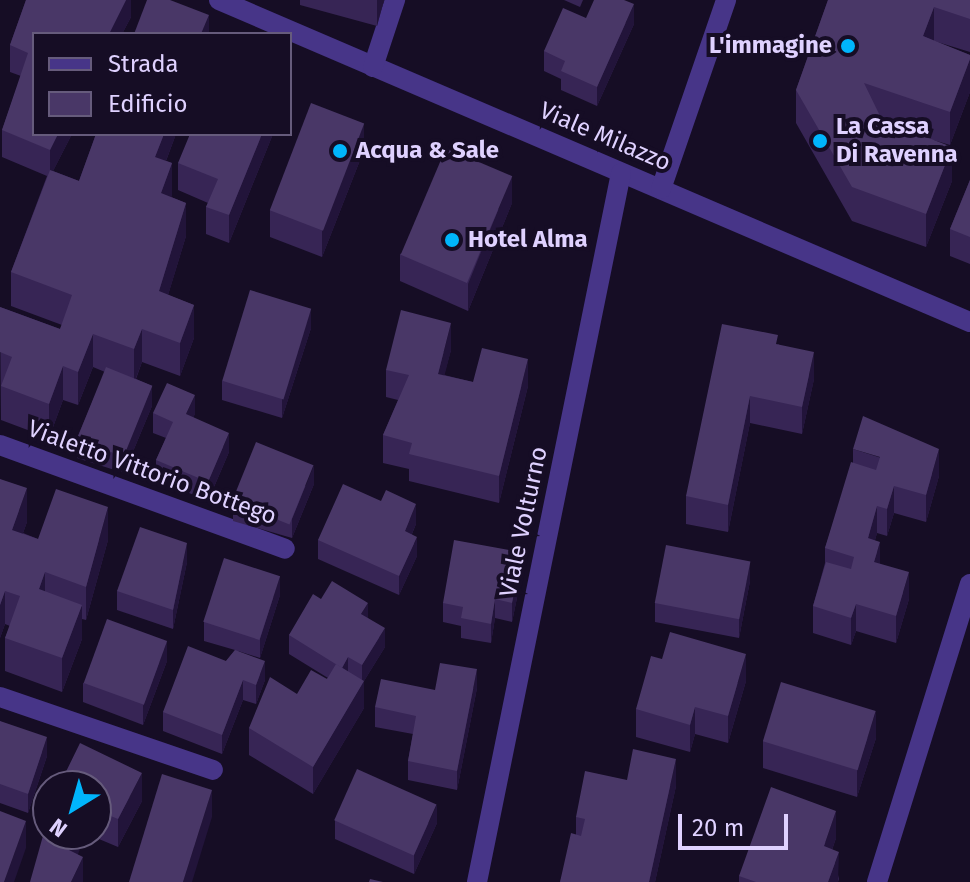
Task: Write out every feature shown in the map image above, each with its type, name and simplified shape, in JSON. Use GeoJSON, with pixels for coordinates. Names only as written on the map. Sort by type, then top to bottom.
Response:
{"type":"FeatureCollection","features":[{"type":"Feature","properties":{"kind":"street","name":"Viale Milazzo"},"geometry":{"type":"LineString","coordinates":[[219,0],[970,322]]}},
{"type":"Feature","properties":{"kind":"street"},"geometry":{"type":"LineString","coordinates":[[373,67],[395,0]]}},
{"type":"Feature","properties":{"kind":"street"},"geometry":{"type":"LineString","coordinates":[[661,189],[726,0]]}},
{"type":"Feature","properties":{"kind":"street","name":"Viale Volturno"},"geometry":{"type":"LineString","coordinates":[[477,882],[621,173]]}},
{"type":"Feature","properties":{"kind":"street","name":"Vialetto Vittorio Bottego"},"geometry":{"type":"LineString","coordinates":[[0,445],[285,549]]}},
{"type":"Feature","properties":{"kind":"street"},"geometry":{"type":"LineString","coordinates":[[877,882],[970,584]]}},
{"type":"Feature","properties":{"kind":"street"},"geometry":{"type":"LineString","coordinates":[[0,697],[213,770]]}},
{"type":"Feature","properties":{"kind":"building"},"geometry":{"type":"Polygon","coordinates":[[[26,0],[126,0],[110,32],[32,32],[32,136],[57,136],[50,150],[2,130],[28,53],[10,45],[26,0]]]}},
{"type":"Feature","properties":{"kind":"building"},"geometry":{"type":"Polygon","coordinates":[[[147,0],[170,0],[209,15],[202,32],[135,32],[147,0]]]}},
{"type":"Feature","properties":{"kind":"building"},"geometry":{"type":"Polygon","coordinates":[[[594,0],[624,0],[634,4],[597,87],[561,71],[565,61],[544,51],[563,8],[586,18],[594,0]]]}},
{"type":"Feature","properties":{"kind":"building"},"geometry":{"type":"Polygon","coordinates":[[[828,0],[970,0],[970,19],[934,7],[923,36],[970,55],[950,112],[864,83],[882,120],[952,147],[926,214],[852,187],[796,90],[828,0]]]}},
{"type":"Feature","properties":{"kind":"building"},"geometry":{"type":"Polygon","coordinates":[[[311,103],[364,123],[323,231],[270,210],[311,103]]]}},
{"type":"Feature","properties":{"kind":"building"},"geometry":{"type":"Polygon","coordinates":[[[95,136],[163,136],[155,157],[172,163],[161,193],[186,203],[159,291],[194,305],[180,343],[142,329],[134,349],[93,334],[78,372],[63,366],[49,404],[1,386],[12,357],[0,352],[0,307],[60,329],[72,295],[11,272],[50,170],[79,181],[95,136]]]}},
{"type":"Feature","properties":{"kind":"building"},"geometry":{"type":"Polygon","coordinates":[[[189,136],[261,136],[229,215],[206,207],[218,179],[178,163],[189,136]]]}},
{"type":"Feature","properties":{"kind":"building"},"geometry":{"type":"Polygon","coordinates":[[[446,148],[512,176],[467,283],[401,255],[446,148]]]}},
{"type":"Feature","properties":{"kind":"building"},"geometry":{"type":"Polygon","coordinates":[[[970,180],[970,237],[950,229],[970,180]]]}},
{"type":"Feature","properties":{"kind":"building"},"geometry":{"type":"Polygon","coordinates":[[[250,290],[311,309],[283,400],[222,381],[250,290]]]}},
{"type":"Feature","properties":{"kind":"building"},"geometry":{"type":"Polygon","coordinates":[[[401,310],[451,323],[438,374],[473,382],[482,348],[528,359],[499,476],[409,454],[412,443],[383,435],[409,375],[386,370],[401,310]]]}},
{"type":"Feature","properties":{"kind":"building"},"geometry":{"type":"Polygon","coordinates":[[[722,324],[778,335],[776,344],[814,352],[802,407],[750,396],[728,505],[686,496],[722,324]]]}},
{"type":"Feature","properties":{"kind":"building"},"geometry":{"type":"Polygon","coordinates":[[[106,367],[152,386],[124,457],[77,438],[106,367]]]}},
{"type":"Feature","properties":{"kind":"building"},"geometry":{"type":"Polygon","coordinates":[[[167,383],[195,395],[186,414],[229,433],[208,482],[156,460],[173,422],[153,413],[167,383]]]}},
{"type":"Feature","properties":{"kind":"building"},"geometry":{"type":"Polygon","coordinates":[[[863,416],[939,449],[926,495],[894,486],[887,509],[877,506],[868,538],[880,542],[874,562],[909,572],[896,616],[856,604],[851,618],[813,606],[826,562],[851,569],[854,557],[825,548],[851,462],[876,470],[880,457],[853,449],[863,416]]]}},
{"type":"Feature","properties":{"kind":"building"},"geometry":{"type":"Polygon","coordinates":[[[256,442],[313,465],[290,525],[232,501],[256,442]]]}},
{"type":"Feature","properties":{"kind":"building"},"geometry":{"type":"Polygon","coordinates":[[[0,479],[27,488],[12,530],[38,539],[56,489],[108,507],[86,587],[45,572],[39,589],[82,605],[62,658],[5,638],[20,596],[5,591],[0,605],[0,479]]]}},
{"type":"Feature","properties":{"kind":"building"},"geometry":{"type":"Polygon","coordinates":[[[343,484],[381,501],[386,490],[416,504],[405,531],[417,537],[399,576],[318,540],[343,484]]]}},
{"type":"Feature","properties":{"kind":"building"},"geometry":{"type":"Polygon","coordinates":[[[140,527],[187,543],[173,610],[117,591],[140,527]]]}},
{"type":"Feature","properties":{"kind":"building"},"geometry":{"type":"Polygon","coordinates":[[[454,540],[509,550],[505,571],[518,573],[512,603],[495,599],[491,624],[461,618],[463,607],[443,603],[454,540]]]}},
{"type":"Feature","properties":{"kind":"building"},"geometry":{"type":"Polygon","coordinates":[[[666,545],[750,561],[739,619],[655,603],[666,545]]]}},
{"type":"Feature","properties":{"kind":"building"},"geometry":{"type":"Polygon","coordinates":[[[224,558],[280,576],[259,640],[203,622],[224,558]]]}},
{"type":"Feature","properties":{"kind":"building"},"geometry":{"type":"Polygon","coordinates":[[[332,581],[368,603],[361,614],[385,628],[362,665],[348,657],[342,668],[289,635],[313,594],[321,599],[332,581]]]}},
{"type":"Feature","properties":{"kind":"building"},"geometry":{"type":"Polygon","coordinates":[[[107,619],[167,641],[144,705],[84,683],[107,619]]]}},
{"type":"Feature","properties":{"kind":"building"},"geometry":{"type":"Polygon","coordinates":[[[670,632],[746,654],[728,716],[695,707],[690,725],[636,709],[651,656],[662,659],[670,632]]]}},
{"type":"Feature","properties":{"kind":"building"},"geometry":{"type":"Polygon","coordinates":[[[188,646],[226,661],[235,650],[265,661],[256,685],[243,680],[222,735],[163,712],[188,646]]]}},
{"type":"Feature","properties":{"kind":"building"},"geometry":{"type":"Polygon","coordinates":[[[440,663],[477,669],[457,771],[408,761],[416,716],[375,707],[381,679],[435,690],[440,663]]]}},
{"type":"Feature","properties":{"kind":"building"},"geometry":{"type":"Polygon","coordinates":[[[336,664],[364,681],[313,767],[249,728],[270,677],[297,694],[311,670],[327,679],[336,664]]]}},
{"type":"Feature","properties":{"kind":"building"},"geometry":{"type":"Polygon","coordinates":[[[781,682],[876,711],[858,770],[763,741],[781,682]]]}},
{"type":"Feature","properties":{"kind":"building"},"geometry":{"type":"Polygon","coordinates":[[[0,721],[47,737],[36,770],[32,770],[28,794],[0,784],[0,721]]]}},
{"type":"Feature","properties":{"kind":"building"},"geometry":{"type":"Polygon","coordinates":[[[80,743],[142,773],[118,819],[112,817],[112,770],[67,770],[80,743]]]}},
{"type":"Feature","properties":{"kind":"building"},"geometry":{"type":"Polygon","coordinates":[[[633,749],[676,759],[649,882],[560,882],[571,833],[581,836],[585,819],[576,817],[585,771],[627,780],[633,749]]]}},
{"type":"Feature","properties":{"kind":"building"},"geometry":{"type":"Polygon","coordinates":[[[357,769],[436,804],[414,856],[334,820],[357,769]]]}},
{"type":"Feature","properties":{"kind":"building"},"geometry":{"type":"Polygon","coordinates":[[[162,774],[212,790],[183,882],[129,882],[162,774]]]}},
{"type":"Feature","properties":{"kind":"building"},"geometry":{"type":"Polygon","coordinates":[[[771,787],[836,811],[824,846],[839,852],[828,882],[756,882],[739,876],[771,787]]]}},
{"type":"Feature","properties":{"kind":"building"},"geometry":{"type":"Polygon","coordinates":[[[0,811],[26,821],[4,882],[0,882],[0,811]]]}},
{"type":"Feature","properties":{"kind":"building"},"geometry":{"type":"Polygon","coordinates":[[[39,850],[69,850],[83,857],[71,882],[30,882],[39,850]]]}},
{"type":"Feature","properties":{"kind":"place","name":"L'immagine"},"geometry":{"type":"Point","coordinates":[848,46]}},
{"type":"Feature","properties":{"kind":"place","name":"La Cassa Di Ravenna"},"geometry":{"type":"Point","coordinates":[820,141]}},
{"type":"Feature","properties":{"kind":"place","name":"Acqua & Sale"},"geometry":{"type":"Point","coordinates":[340,151]}},
{"type":"Feature","properties":{"kind":"place","name":"Hotel Alma"},"geometry":{"type":"Point","coordinates":[452,240]}}]}
